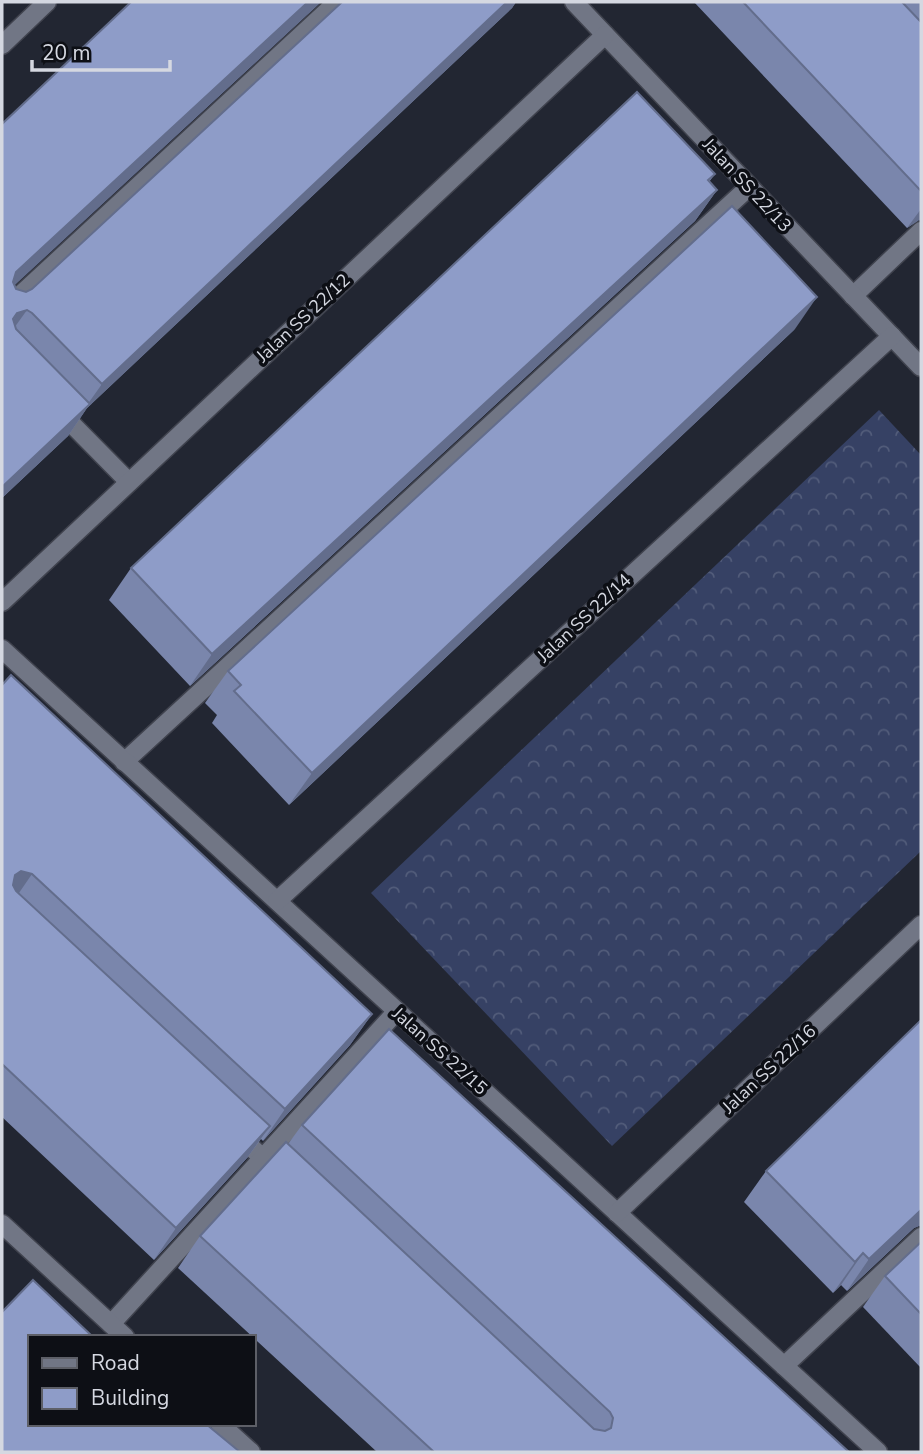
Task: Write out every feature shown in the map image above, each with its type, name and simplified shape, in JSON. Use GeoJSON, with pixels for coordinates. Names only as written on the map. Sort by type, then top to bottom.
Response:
{"type":"FeatureCollection","features":[{"type":"Feature","properties":{"kind":"street"},"geometry":{"type":"LineString","coordinates":[[2,45],[47,2]]}},
{"type":"Feature","properties":{"kind":"street"},"geometry":{"type":"LineString","coordinates":[[2,312],[337,2]]}},
{"type":"Feature","properties":{"kind":"street","name":"Jalan SS 22/13"},"geometry":{"type":"LineString","coordinates":[[574,2],[921,367]]}},
{"type":"Feature","properties":{"kind":"street","name":"Jalan SS 22/12"},"geometry":{"type":"LineString","coordinates":[[2,602],[606,35]]}},
{"type":"Feature","properties":{"kind":"street"},"geometry":{"type":"LineString","coordinates":[[124,762],[749,187]]}},
{"type":"Feature","properties":{"kind":"street"},"geometry":{"type":"LineString","coordinates":[[853,296],[921,231]]}},
{"type":"Feature","properties":{"kind":"street","name":"Jalan SS 22/14"},"geometry":{"type":"LineString","coordinates":[[277,901],[892,336]]}},
{"type":"Feature","properties":{"kind":"street"},"geometry":{"type":"LineString","coordinates":[[51,402],[129,482]]}},
{"type":"Feature","properties":{"kind":"street","name":"Jalan SS 22/15"},"geometry":{"type":"LineString","coordinates":[[2,649],[878,1452]]}},
{"type":"Feature","properties":{"kind":"street","name":"Jalan SS 22/16"},"geometry":{"type":"LineString","coordinates":[[617,1213],[921,925]]}},
{"type":"Feature","properties":{"kind":"street"},"geometry":{"type":"LineString","coordinates":[[111,1324],[397,1011]]}},
{"type":"Feature","properties":{"kind":"street"},"geometry":{"type":"LineString","coordinates":[[223,1120],[294,1186]]}},
{"type":"Feature","properties":{"kind":"street"},"geometry":{"type":"LineString","coordinates":[[2,1224],[123,1335]]}},
{"type":"Feature","properties":{"kind":"street"},"geometry":{"type":"LineString","coordinates":[[784,1366],[921,1237]]}},
{"type":"Feature","properties":{"kind":"street"},"geometry":{"type":"LineString","coordinates":[[222,1426],[251,1452]]}},
{"type":"Feature","properties":{"kind":"green space"},"geometry":{"type":"Polygon","coordinates":[[[879,410],[921,455],[921,851],[612,1146],[371,893],[879,410]]]}},
{"type":"Feature","properties":{"kind":"building"},"geometry":{"type":"Polygon","coordinates":[[[131,2],[308,2],[16,272],[13,282],[16,289],[26,292],[32,289],[342,2],[507,2],[102,384],[32,313],[27,310],[17,313],[13,319],[16,329],[90,404],[2,487],[2,124],[131,2]]]}},
{"type":"Feature","properties":{"kind":"building"},"geometry":{"type":"Polygon","coordinates":[[[743,2],[902,2],[921,22],[921,191],[743,2]]]}},
{"type":"Feature","properties":{"kind":"building"},"geometry":{"type":"Polygon","coordinates":[[[637,92],[715,174],[708,180],[717,190],[212,654],[131,568],[637,92]]]}},
{"type":"Feature","properties":{"kind":"building"},"geometry":{"type":"Polygon","coordinates":[[[732,206],[817,297],[312,773],[234,691],[241,685],[228,671],[732,206]]]}},
{"type":"Feature","properties":{"kind":"building"},"geometry":{"type":"Polygon","coordinates":[[[11,675],[372,1014],[285,1109],[32,874],[21,871],[15,875],[13,885],[16,891],[270,1126],[176,1228],[2,1064],[2,685],[11,675]]]}},
{"type":"Feature","properties":{"kind":"building"},"geometry":{"type":"Polygon","coordinates":[[[921,1020],[921,1210],[869,1259],[863,1253],[855,1262],[766,1171],[921,1020]]]}},
{"type":"Feature","properties":{"kind":"building"},"geometry":{"type":"Polygon","coordinates":[[[389,1029],[849,1452],[434,1452],[200,1236],[286,1142],[594,1429],[605,1431],[611,1428],[613,1418],[610,1412],[302,1125],[389,1029]]]}},
{"type":"Feature","properties":{"kind":"building"},"geometry":{"type":"Polygon","coordinates":[[[921,1242],[921,1314],[885,1276],[921,1242]]]}},
{"type":"Feature","properties":{"kind":"building"},"geometry":{"type":"Polygon","coordinates":[[[33,1280],[91,1335],[28,1335],[28,1426],[208,1426],[240,1452],[2,1452],[2,1312],[33,1280]]]}}]}
